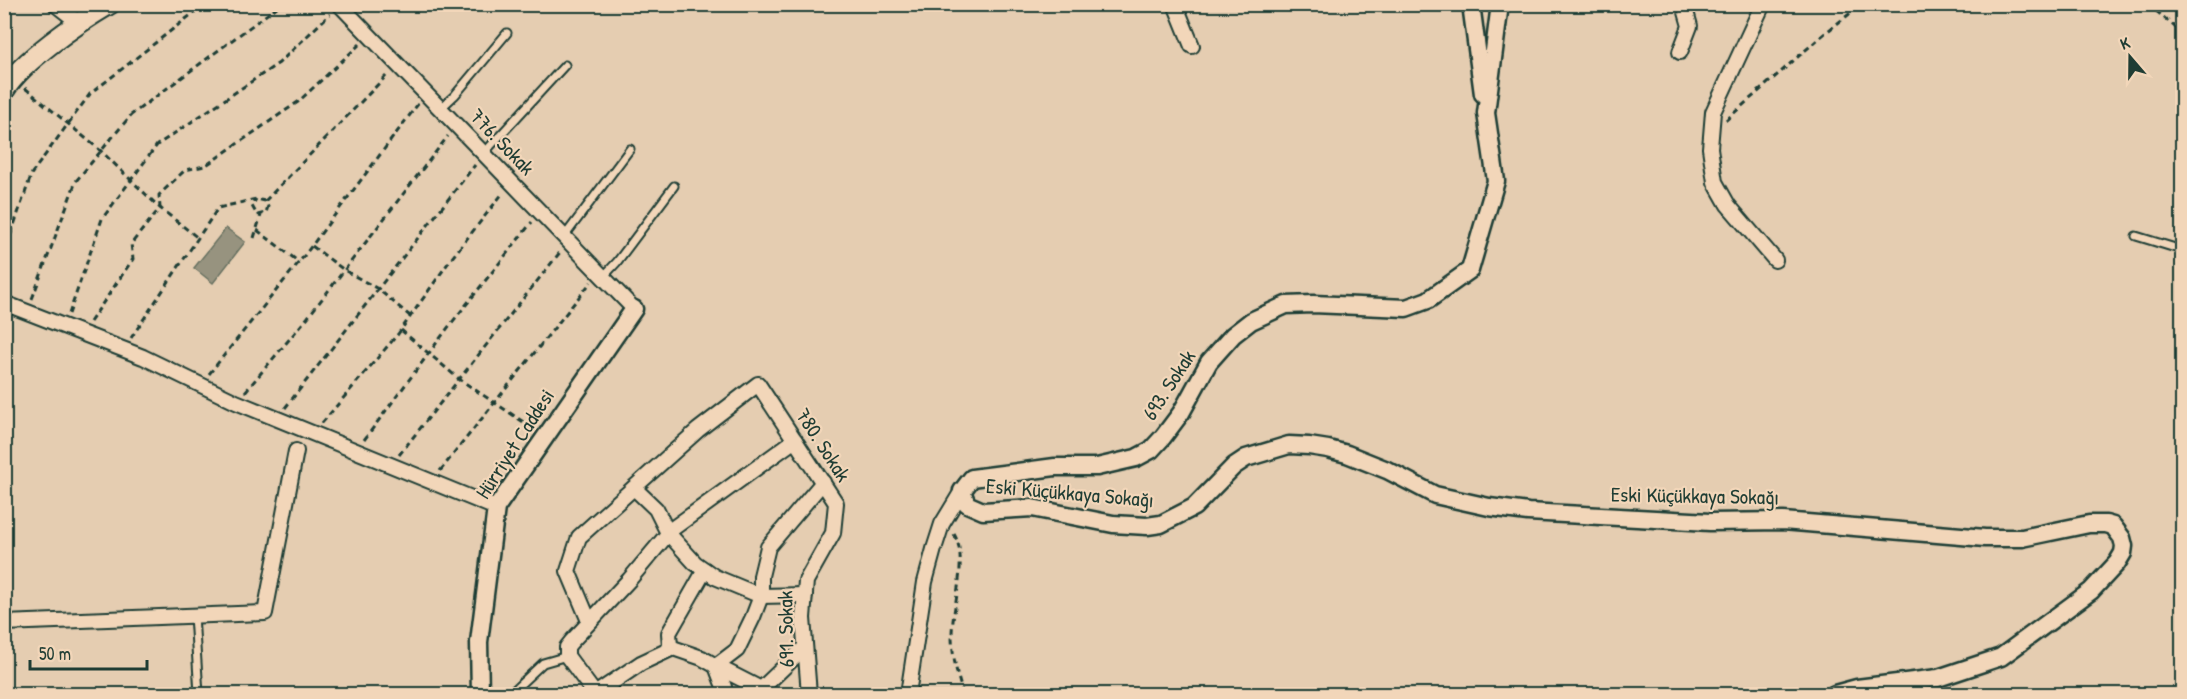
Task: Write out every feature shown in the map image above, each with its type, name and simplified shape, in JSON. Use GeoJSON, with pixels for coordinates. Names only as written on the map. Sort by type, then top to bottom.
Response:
{"type":"FeatureCollection","features":[{"type":"Feature","properties":{"kind":"main road"},"geometry":{"type":"LineString","coordinates":[[8,84],[78,22],[108,4]]}},
{"type":"Feature","properties":{"kind":"street"},"geometry":{"type":"LineString","coordinates":[[55,4],[78,22]]}},
{"type":"Feature","properties":{"kind":"street"},"geometry":{"type":"LineString","coordinates":[[1175,4],[1192,46]]}},
{"type":"Feature","properties":{"kind":"street"},"geometry":{"type":"LineString","coordinates":[[1471,4],[1486,113]]}},
{"type":"Feature","properties":{"kind":"street"},"geometry":{"type":"LineString","coordinates":[[1486,113],[1500,4]]}},
{"type":"Feature","properties":{"kind":"street"},"geometry":{"type":"LineString","coordinates":[[1764,4],[1713,112],[1711,162],[1715,182],[1728,205],[1775,260]]}},
{"type":"Feature","properties":{"kind":"street","name":"776. Sokak"},"geometry":{"type":"LineString","coordinates":[[339,5],[634,309]]}},
{"type":"Feature","properties":{"kind":"street"},"geometry":{"type":"LineString","coordinates":[[1680,52],[1690,26],[1686,7]]}},
{"type":"Feature","properties":{"kind":"street","name":"693. Sokak"},"geometry":{"type":"LineString","coordinates":[[908,694],[925,582],[942,524],[972,478],[1054,466],[1097,467],[1119,463],[1151,450],[1181,413],[1209,362],[1233,335],[1266,313],[1286,305],[1406,308],[1428,300],[1470,270],[1496,181],[1486,113]]}},
{"type":"Feature","properties":{"kind":"street"},"geometry":{"type":"LineString","coordinates":[[4,303],[123,350],[236,402],[496,508]]}},
{"type":"Feature","properties":{"kind":"street","name":"Hürriyet Caddesi"},"geometry":{"type":"LineString","coordinates":[[480,694],[479,642],[496,508],[634,309]]}},
{"type":"Feature","properties":{"kind":"street","name":"780. Sokak"},"geometry":{"type":"LineString","coordinates":[[634,488],[698,430],[758,384],[836,503],[833,533]]}},
{"type":"Feature","properties":{"kind":"street"},"geometry":{"type":"LineString","coordinates":[[673,648],[641,663],[595,694],[567,656],[567,647],[629,580],[668,533],[795,440]]}},
{"type":"Feature","properties":{"kind":"street","name":"Eski Küçükkaya Sokağı"},"geometry":{"type":"LineString","coordinates":[[962,491],[967,504],[983,511],[1032,508],[1113,524],[1147,526],[1161,524],[1194,507],[1234,466],[1246,458],[1288,445],[1328,448],[1347,454],[1387,470],[1435,495],[1489,507],[1527,512],[1690,522],[1783,521],[1985,538],[2022,538],[2089,524],[2106,524],[2113,526],[2122,538],[2123,553],[2117,563],[2091,591],[2001,657],[1938,678],[1857,688],[1835,694]]}},
{"type":"Feature","properties":{"kind":"street"},"geometry":{"type":"LineString","coordinates":[[4,623],[265,613],[296,450]]}},
{"type":"Feature","properties":{"kind":"street"},"geometry":{"type":"LineString","coordinates":[[716,666],[737,650],[761,596],[761,576],[768,547],[823,482]]}},
{"type":"Feature","properties":{"kind":"street"},"geometry":{"type":"LineString","coordinates":[[589,621],[568,571],[579,537],[634,488],[656,509],[668,533],[695,563],[715,577],[761,596],[805,595]]}},
{"type":"Feature","properties":{"kind":"street","name":"691. Sokak"},"geometry":{"type":"LineString","coordinates":[[809,694],[803,618],[806,581],[833,533]]}},
{"type":"Feature","properties":{"kind":"street"},"geometry":{"type":"LineString","coordinates":[[705,570],[669,633],[670,646],[702,658],[758,692],[806,647]]}},
{"type":"Feature","properties":{"kind":"street"},"geometry":{"type":"LineString","coordinates":[[716,666],[724,687],[723,694]]}},
{"type":"Feature","properties":{"kind":"lane"},"geometry":{"type":"LineString","coordinates":[[440,109],[455,95],[507,33]]}},
{"type":"Feature","properties":{"kind":"lane"},"geometry":{"type":"LineString","coordinates":[[483,153],[565,65]]}},
{"type":"Feature","properties":{"kind":"lane"},"geometry":{"type":"LineString","coordinates":[[566,239],[630,149]]}},
{"type":"Feature","properties":{"kind":"lane"},"geometry":{"type":"LineString","coordinates":[[601,274],[617,262],[674,186]]}},
{"type":"Feature","properties":{"kind":"lane"},"geometry":{"type":"LineString","coordinates":[[2136,236],[2182,250]]}},
{"type":"Feature","properties":{"kind":"lane"},"geometry":{"type":"LineString","coordinates":[[194,615],[199,694]]}},
{"type":"Feature","properties":{"kind":"lane"},"geometry":{"type":"LineString","coordinates":[[511,693],[543,663],[567,656]]}},
{"type":"Feature","properties":{"kind":"path"},"geometry":{"type":"LineString","coordinates":[[4,254],[32,173],[90,94],[205,4]]}},
{"type":"Feature","properties":{"kind":"path"},"geometry":{"type":"LineString","coordinates":[[27,311],[76,181],[131,115],[281,4]]}},
{"type":"Feature","properties":{"kind":"path"},"geometry":{"type":"LineString","coordinates":[[1711,133],[1795,58],[1862,4]]}},
{"type":"Feature","properties":{"kind":"path"},"geometry":{"type":"LineString","coordinates":[[2148,4],[2182,33]]}},
{"type":"Feature","properties":{"kind":"path"},"geometry":{"type":"LineString","coordinates":[[65,327],[102,219],[157,146],[279,63],[339,5]]}},
{"type":"Feature","properties":{"kind":"path"},"geometry":{"type":"LineString","coordinates":[[82,333],[133,259],[131,244],[160,208],[159,195],[185,170],[205,166],[298,102],[369,35]]}},
{"type":"Feature","properties":{"kind":"path"},"geometry":{"type":"LineString","coordinates":[[265,201],[397,64]]}},
{"type":"Feature","properties":{"kind":"path"},"geometry":{"type":"LineString","coordinates":[[8,84],[68,124],[101,151],[160,208],[198,237]]}},
{"type":"Feature","properties":{"kind":"path"},"geometry":{"type":"LineString","coordinates":[[200,385],[312,246],[426,94]]}},
{"type":"Feature","properties":{"kind":"path"},"geometry":{"type":"LineString","coordinates":[[236,402],[308,317],[457,126]]}},
{"type":"Feature","properties":{"kind":"path"},"geometry":{"type":"LineString","coordinates":[[277,419],[483,153]]}},
{"type":"Feature","properties":{"kind":"path"},"geometry":{"type":"LineString","coordinates":[[313,434],[401,330],[451,259],[512,182]]}},
{"type":"Feature","properties":{"kind":"path"},"geometry":{"type":"LineString","coordinates":[[123,350],[218,208],[256,199],[265,201]]}},
{"type":"Feature","properties":{"kind":"path"},"geometry":{"type":"LineString","coordinates":[[256,199],[252,206],[257,215],[261,215]]}},
{"type":"Feature","properties":{"kind":"path"},"geometry":{"type":"LineString","coordinates":[[254,238],[261,215],[267,211],[265,201]]}},
{"type":"Feature","properties":{"kind":"path"},"geometry":{"type":"LineString","coordinates":[[355,451],[429,352],[540,212]]}},
{"type":"Feature","properties":{"kind":"path"},"geometry":{"type":"LineString","coordinates":[[257,230],[299,262]]}},
{"type":"Feature","properties":{"kind":"path"},"geometry":{"type":"LineString","coordinates":[[390,466],[566,239]]}},
{"type":"Feature","properties":{"kind":"path"},"geometry":{"type":"LineString","coordinates":[[312,246],[344,270],[378,289],[410,316]]}},
{"type":"Feature","properties":{"kind":"path"},"geometry":{"type":"LineString","coordinates":[[431,482],[601,274]]}},
{"type":"Feature","properties":{"kind":"path"},"geometry":{"type":"LineString","coordinates":[[401,330],[459,379],[545,438]]}},
{"type":"Feature","properties":{"kind":"path"},"geometry":{"type":"LineString","coordinates":[[942,524],[953,532],[960,549],[961,569],[954,602],[952,637],[956,670],[963,694]]}},
{"type":"Feature","properties":{"kind":"shaded area"},"geometry":{"type":"Polygon","coordinates":[[[226,228],[245,242],[213,283],[194,268],[226,228]]]}}]}
